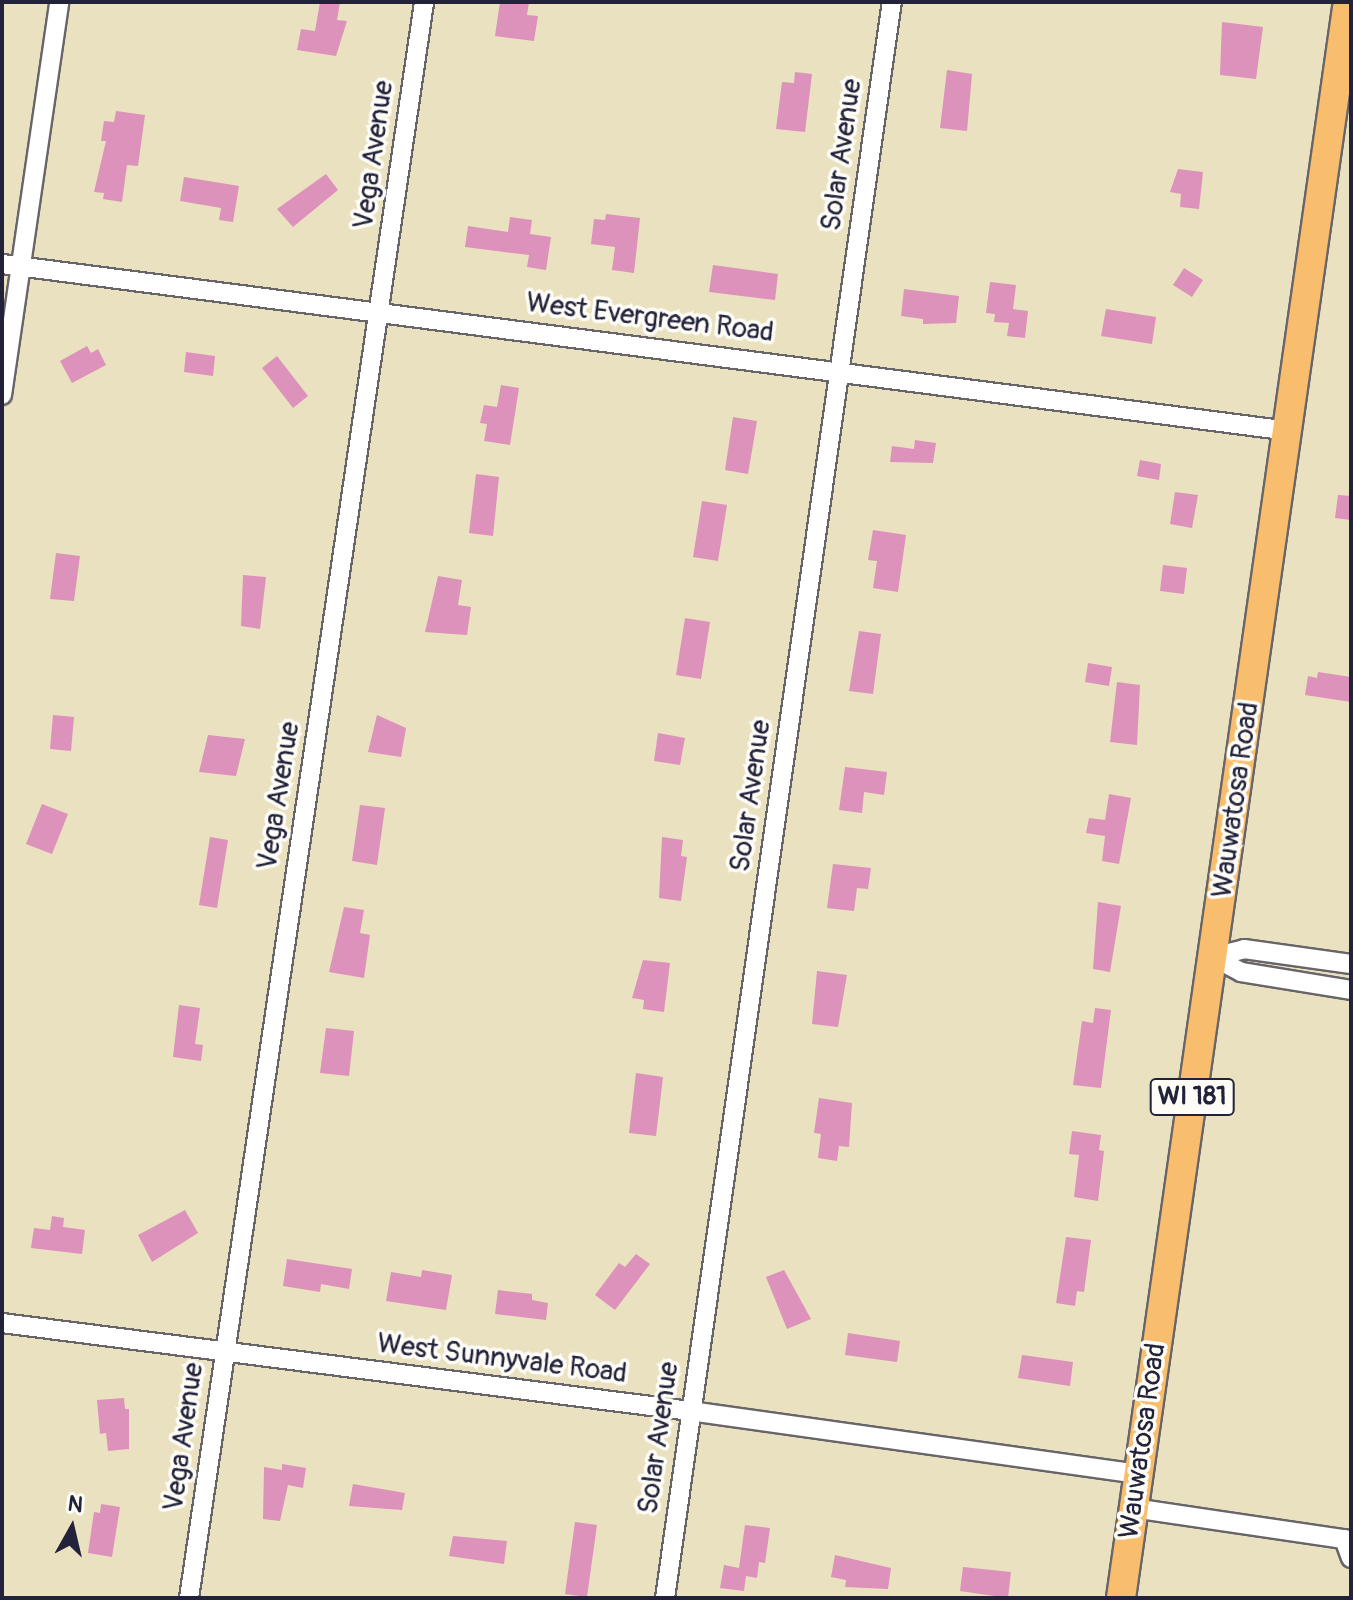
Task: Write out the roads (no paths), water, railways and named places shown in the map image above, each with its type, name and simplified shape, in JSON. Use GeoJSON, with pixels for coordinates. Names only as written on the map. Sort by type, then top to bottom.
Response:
{"type":"FeatureCollection","features":[{"type":"Feature","properties":{"kind":"main road","name":"Wauwatosa Road"},"geometry":{"type":"LineString","coordinates":[[1121,1598],[1290,431],[1348,2]]}},
{"type":"Feature","properties":{"kind":"street"},"geometry":{"type":"LineString","coordinates":[[2,395],[59,2]]}},
{"type":"Feature","properties":{"kind":"street","name":"Vega Avenue"},"geometry":{"type":"LineString","coordinates":[[189,1598],[424,2]]}},
{"type":"Feature","properties":{"kind":"street","name":"Solar Avenue"},"geometry":{"type":"LineString","coordinates":[[665,1598],[892,2]]}},
{"type":"Feature","properties":{"kind":"street","name":"West Evergreen Road"},"geometry":{"type":"LineString","coordinates":[[2,264],[840,370],[1290,431]]}},
{"type":"Feature","properties":{"kind":"street"},"geometry":{"type":"LineString","coordinates":[[1213,957],[1244,949],[1351,964]]}},
{"type":"Feature","properties":{"kind":"street"},"geometry":{"type":"LineString","coordinates":[[1213,957],[1241,972],[1351,990]]}},
{"type":"Feature","properties":{"kind":"street","name":"West Sunnyvale Road"},"geometry":{"type":"LineString","coordinates":[[2,1323],[690,1411],[1137,1474]]}},
{"type":"Feature","properties":{"kind":"street"},"geometry":{"type":"LineString","coordinates":[[1133,1508],[1347,1539],[1351,1558]]}}]}
